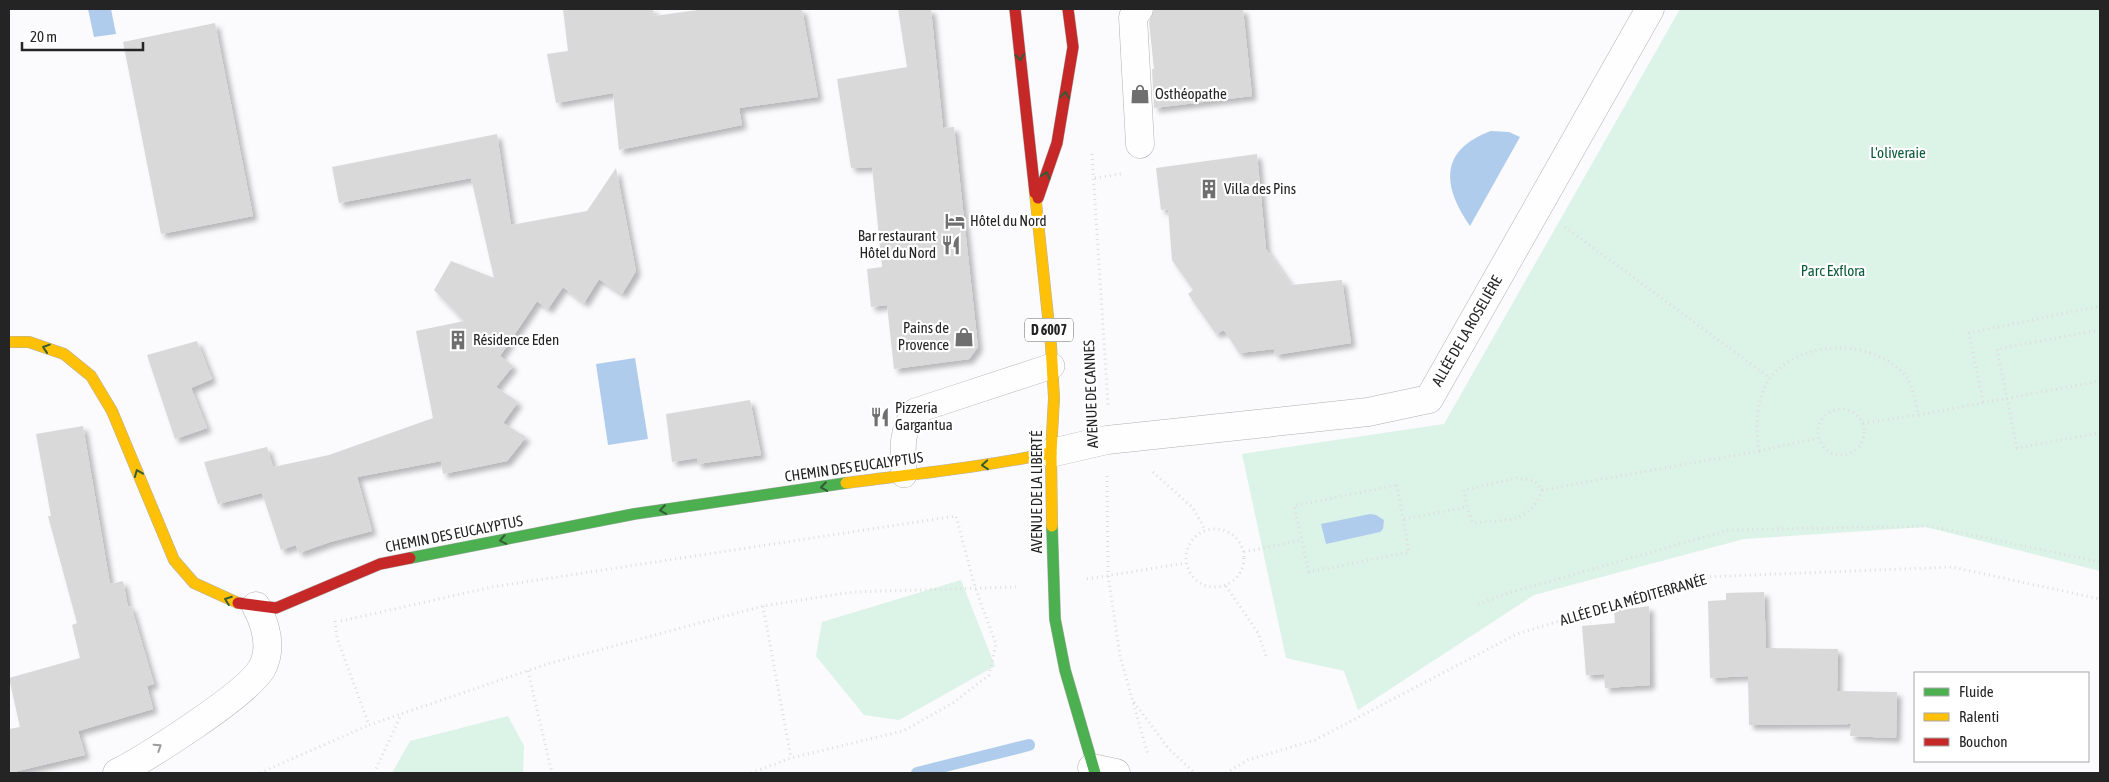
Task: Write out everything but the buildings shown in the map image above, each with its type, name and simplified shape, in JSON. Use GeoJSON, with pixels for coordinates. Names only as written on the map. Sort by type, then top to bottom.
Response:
{"type":"FeatureCollection","features":[{"type":"Feature","properties":{"kind":"street","name":"D 6007"},"geometry":{"type":"LineString","coordinates":[[1015,9],[1035,207]]}},
{"type":"Feature","properties":{"kind":"street","name":"D 6007"},"geometry":{"type":"LineString","coordinates":[[1035,207],[1058,133],[1072,47],[1068,9]]}},
{"type":"Feature","properties":{"kind":"street"},"geometry":{"type":"LineString","coordinates":[[1139,9],[1133,17],[1140,144]]}},
{"type":"Feature","properties":{"kind":"street","name":"ALLÉE DE LA ROSELIÈRE"},"geometry":{"type":"LineString","coordinates":[[1050,453],[1107,440],[1368,412],[1429,399],[1650,9]]}},
{"type":"Feature","properties":{"kind":"street","name":"AVENUE DE LA LIBERTÉ"},"geometry":{"type":"LineString","coordinates":[[1035,207],[1054,398],[1050,453],[1052,583],[1055,619],[1065,670],[1101,771]]}},
{"type":"Feature","properties":{"kind":"street","name":"CHEMIN DES EUCALYPTUS"},"geometry":{"type":"LineString","coordinates":[[9,342],[28,342],[64,354],[91,376],[112,410],[174,560],[194,583],[236,603],[256,606],[276,608],[380,564],[634,514],[904,475],[999,464],[1050,453]]}},
{"type":"Feature","properties":{"kind":"street"},"geometry":{"type":"LineString","coordinates":[[117,773],[236,696],[262,668],[268,642],[265,623],[256,606]]}},
{"type":"Feature","properties":{"kind":"lane"},"geometry":{"type":"LineString","coordinates":[[904,475],[902,445],[906,422],[915,411],[1052,366]]}},
{"type":"Feature","properties":{"kind":"path","name":"AVENUE DE CANNES"},"geometry":{"type":"LineString","coordinates":[[1091,148],[1095,178],[1106,381],[1108,575],[1120,656],[1151,764]]}},
{"type":"Feature","properties":{"kind":"path"},"geometry":{"type":"LineString","coordinates":[[1538,207],[1770,378]]}},
{"type":"Feature","properties":{"kind":"path"},"geometry":{"type":"LineString","coordinates":[[1983,402],[1969,333],[2100,306]]}},
{"type":"Feature","properties":{"kind":"path"},"geometry":{"type":"LineString","coordinates":[[2100,330],[1997,349],[2017,448],[2100,433]]}},
{"type":"Feature","properties":{"kind":"path"},"geometry":{"type":"LineString","coordinates":[[1759,451],[1756,428],[1760,401],[1770,378],[1791,359],[1812,350],[1839,348],[1862,351],[1882,359],[1906,375],[1914,396],[1918,415]]}},
{"type":"Feature","properties":{"kind":"path"},"geometry":{"type":"LineString","coordinates":[[1863,423],[1918,415],[2100,381]]}},
{"type":"Feature","properties":{"kind":"path"},"geometry":{"type":"LineString","coordinates":[[1837,409],[1853,412],[1863,423],[1864,438],[1855,451],[1848,455],[1833,454],[1826,450],[1818,438],[1819,422],[1830,411],[1837,409]]}},
{"type":"Feature","properties":{"kind":"path"},"geometry":{"type":"LineString","coordinates":[[1542,490],[1759,451],[1818,438]]}},
{"type":"Feature","properties":{"kind":"path"},"geometry":{"type":"LineString","coordinates":[[1107,440],[1140,460],[1193,508],[1205,530]]}},
{"type":"Feature","properties":{"kind":"path"},"geometry":{"type":"LineString","coordinates":[[1517,478],[1534,481],[1542,490],[1537,505],[1526,516],[1473,523],[1464,490],[1517,478]]}},
{"type":"Feature","properties":{"kind":"path"},"geometry":{"type":"LineString","coordinates":[[1397,484],[1409,552],[1309,572],[1302,540],[1294,506],[1397,484]]}},
{"type":"Feature","properties":{"kind":"path"},"geometry":{"type":"LineString","coordinates":[[1404,518],[1467,506]]}},
{"type":"Feature","properties":{"kind":"path"},"geometry":{"type":"LineString","coordinates":[[370,725],[337,638],[336,622],[492,587],[956,516],[975,587],[996,644],[988,675],[953,703],[903,731],[791,758],[752,773]]}},
{"type":"Feature","properties":{"kind":"path"},"geometry":{"type":"LineString","coordinates":[[1478,604],[1508,593],[1729,530],[1929,526],[2100,562]]}},
{"type":"Feature","properties":{"kind":"path"},"geometry":{"type":"LineString","coordinates":[[1220,529],[1235,536],[1244,552],[1244,565],[1238,578],[1226,586],[1209,587],[1194,578],[1186,563],[1186,550],[1193,539],[1205,530],[1220,529]]}},
{"type":"Feature","properties":{"kind":"path"},"geometry":{"type":"LineString","coordinates":[[1244,552],[1302,540]]}},
{"type":"Feature","properties":{"kind":"path"},"geometry":{"type":"LineString","coordinates":[[1085,579],[1186,563]]}},
{"type":"Feature","properties":{"kind":"path","name":"ALLÉE DE LA MÉDITERRANÉE"},"geometry":{"type":"LineString","coordinates":[[1226,773],[1248,760],[1315,740],[1516,634],[1703,577],[1952,567],[2100,599]]}},
{"type":"Feature","properties":{"kind":"path"},"geometry":{"type":"LineString","coordinates":[[1226,586],[1258,633],[1266,656]]}},
{"type":"Feature","properties":{"kind":"path"},"geometry":{"type":"LineString","coordinates":[[260,773],[370,725],[528,671],[763,606],[852,592],[1019,587]]}},
{"type":"Feature","properties":{"kind":"path"},"geometry":{"type":"LineString","coordinates":[[763,606],[791,758]]}},
{"type":"Feature","properties":{"kind":"path"},"geometry":{"type":"LineString","coordinates":[[528,671],[552,773]]}},
{"type":"Feature","properties":{"kind":"path"},"geometry":{"type":"LineString","coordinates":[[1132,700],[1168,748],[1195,773]]}},
{"type":"Feature","properties":{"kind":"path"},"geometry":{"type":"LineString","coordinates":[[374,773],[401,715]]}},
{"type":"Feature","properties":{"kind":"green space","name":"Parc Exflora"},"geometry":{"type":"Polygon","coordinates":[[[1680,9],[2100,9],[2100,571],[1926,527],[1744,539],[1534,595],[1358,710],[1344,671],[1286,658],[1242,454],[1444,424],[1680,9]]]}},
{"type":"Feature","properties":{"kind":"green space"},"geometry":{"type":"Polygon","coordinates":[[[961,580],[995,666],[899,720],[864,715],[816,656],[822,622],[961,580]]]}},
{"type":"Feature","properties":{"kind":"green space"},"geometry":{"type":"Polygon","coordinates":[[[508,716],[524,746],[523,773],[392,773],[410,741],[508,716]]]}},
{"type":"Feature","properties":{"kind":"water"},"geometry":{"type":"Polygon","coordinates":[[[88,9],[111,9],[116,34],[94,37],[88,9]]]}},
{"type":"Feature","properties":{"kind":"water"},"geometry":{"type":"Polygon","coordinates":[[[1491,131],[1509,132],[1520,137],[1470,226],[1454,197],[1450,171],[1454,159],[1462,148],[1474,139],[1491,131]]]}},
{"type":"Feature","properties":{"kind":"water"},"geometry":{"type":"Polygon","coordinates":[[[635,358],[648,439],[608,445],[596,364],[635,358]]]}},
{"type":"Feature","properties":{"kind":"water"},"geometry":{"type":"Polygon","coordinates":[[[1370,514],[1384,520],[1383,529],[1380,532],[1326,544],[1321,524],[1370,514]]]}},
{"type":"Feature","properties":{"kind":"waterway"},"geometry":{"type":"LineString","coordinates":[[917,773],[1029,745]]}},
{"type":"Feature","properties":{"kind":"traffic: fast"},"geometry":{"type":"LineString","coordinates":[[410,558],[634,514],[846,483]]}},
{"type":"Feature","properties":{"kind":"traffic: fast"},"geometry":{"type":"LineString","coordinates":[[1052,526],[1055,619],[1065,670],[1095,773]]}},
{"type":"Feature","properties":{"kind":"traffic: slow"},"geometry":{"type":"LineString","coordinates":[[1035,193],[1051,345],[1054,398],[1051,453],[1052,526]]}},
{"type":"Feature","properties":{"kind":"traffic: slow"},"geometry":{"type":"LineString","coordinates":[[9,342],[29,342],[64,354],[91,376],[112,411],[174,560],[194,583],[238,603]]}},
{"type":"Feature","properties":{"kind":"traffic: slow"},"geometry":{"type":"LineString","coordinates":[[846,483],[974,466],[1051,453]]}},
{"type":"Feature","properties":{"kind":"traffic: jam"},"geometry":{"type":"LineString","coordinates":[[1015,9],[1035,193]]}},
{"type":"Feature","properties":{"kind":"traffic: jam"},"geometry":{"type":"LineString","coordinates":[[1038,198],[1057,143],[1073,47],[1068,9]]}},
{"type":"Feature","properties":{"kind":"traffic: jam"},"geometry":{"type":"LineString","coordinates":[[238,603],[276,608],[380,564],[410,558]]}},
{"type":"Feature","properties":{"kind":"place","name":"Osthéopathe"},"geometry":{"type":"Point","coordinates":[1140,94]}},
{"type":"Feature","properties":{"kind":"place","name":"Villa des Pins"},"geometry":{"type":"Point","coordinates":[1209,189]}},
{"type":"Feature","properties":{"kind":"place","name":"Hôtel du Nord"},"geometry":{"type":"Point","coordinates":[955,221]}},
{"type":"Feature","properties":{"kind":"place","name":"Bar restaurant Hôtel du Nord"},"geometry":{"type":"Point","coordinates":[951,245]}},
{"type":"Feature","properties":{"kind":"place","name":"Pains de Provence"},"geometry":{"type":"Point","coordinates":[964,337]}},
{"type":"Feature","properties":{"kind":"place","name":"Résidence Eden"},"geometry":{"type":"Point","coordinates":[458,340]}},
{"type":"Feature","properties":{"kind":"place","name":"Pizzeria Gargantua"},"geometry":{"type":"Point","coordinates":[880,417]}},
{"type":"Feature","properties":{"kind":"park label","name":"L'oliveraie"},"geometry":{"type":"Point","coordinates":[1898,153]}}]}
